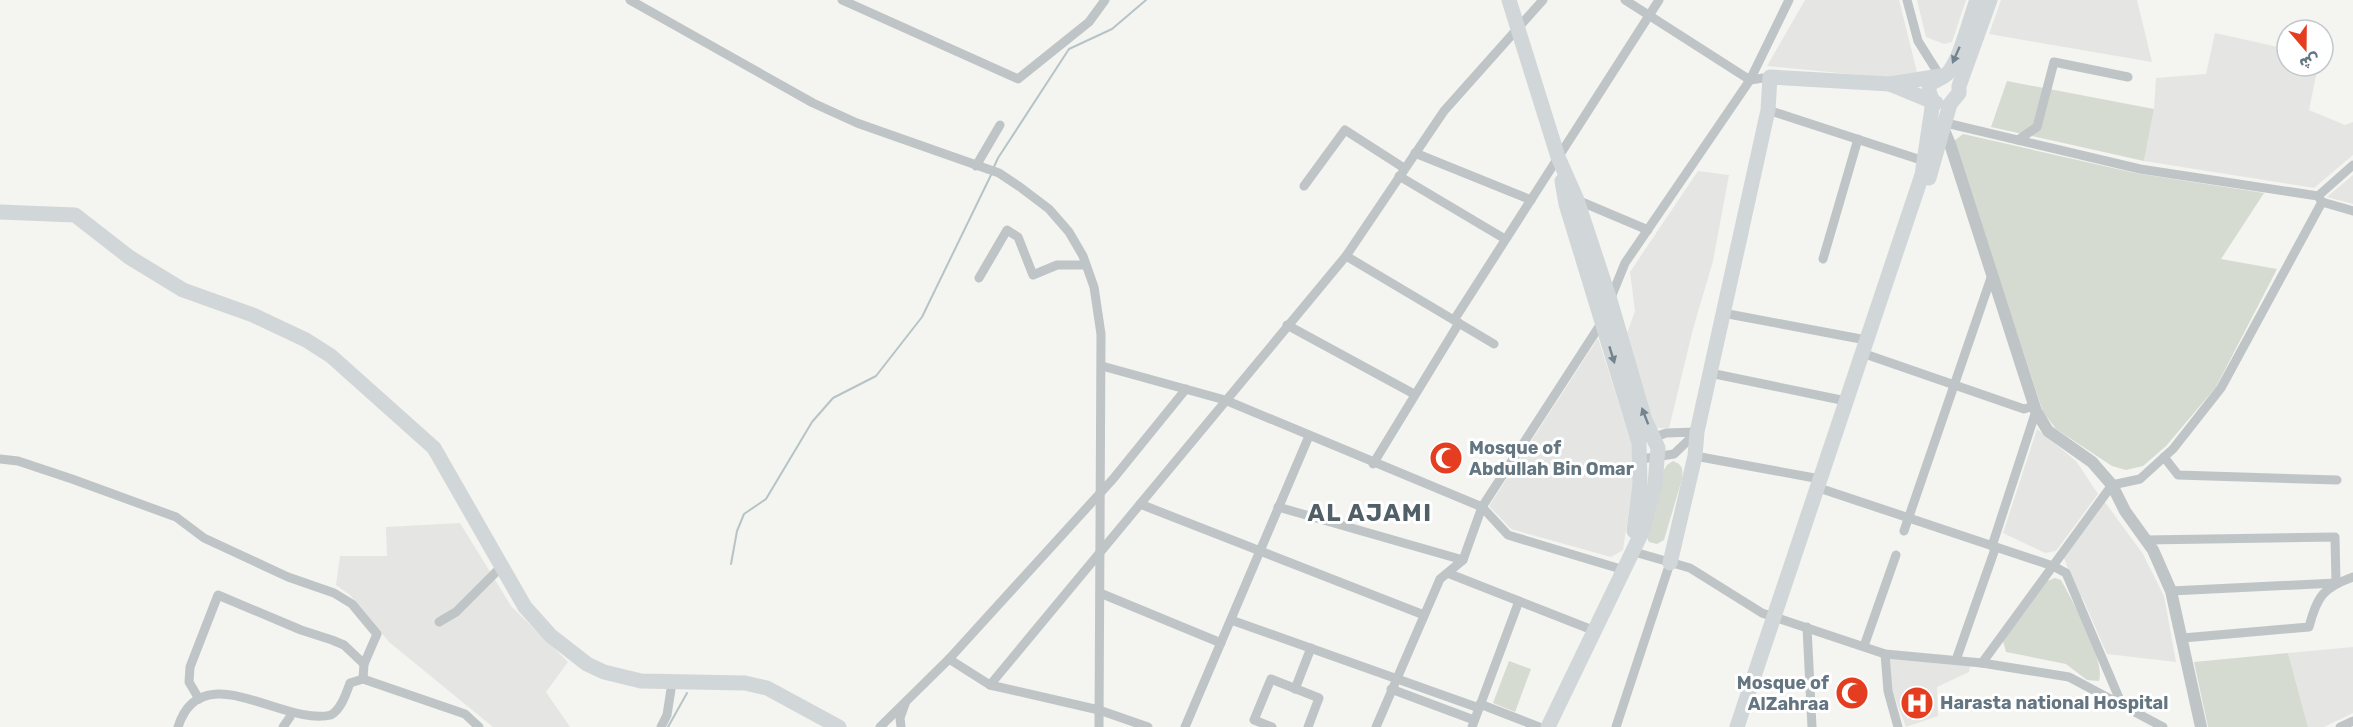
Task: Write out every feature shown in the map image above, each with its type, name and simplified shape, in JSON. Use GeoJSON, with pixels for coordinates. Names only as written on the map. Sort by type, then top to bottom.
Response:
{"type":"FeatureCollection","features":[{"type":"Feature","properties":{"kind":"main road"},"geometry":{"type":"LineString","coordinates":[[1509,0],[1558,157],[1577,200],[1646,420],[1655,438],[1658,457],[1655,485],[1642,531],[1548,727]]}},
{"type":"Feature","properties":{"kind":"main road"},"geometry":{"type":"LineString","coordinates":[[1746,727],[1778,618],[1922,175],[1933,100],[1930,86],[1943,76],[1957,57],[1977,0]]}},
{"type":"Feature","properties":{"kind":"main road"},"geometry":{"type":"LineString","coordinates":[[1890,84],[1943,105],[1950,104],[1957,99],[1959,86],[1990,0]]}},
{"type":"Feature","properties":{"kind":"main road"},"geometry":{"type":"LineString","coordinates":[[1670,563],[1695,456],[1697,432],[1768,110],[1770,77],[1890,84],[1943,76],[1954,79],[1959,86]]}},
{"type":"Feature","properties":{"kind":"main road"},"geometry":{"type":"LineString","coordinates":[[1822,485],[1846,402],[1945,127],[1950,104]]}},
{"type":"Feature","properties":{"kind":"main road"},"geometry":{"type":"LineString","coordinates":[[1558,157],[1566,204],[1640,443],[1642,459],[1631,551]]}},
{"type":"Feature","properties":{"kind":"main road"},"geometry":{"type":"LineString","coordinates":[[0,212],[75,216],[129,257],[183,290],[253,315],[306,340],[332,356],[434,448],[525,607],[551,636],[587,664],[622,677],[672,683],[745,683],[767,688],[810,712],[823,716],[839,727]]}},
{"type":"Feature","properties":{"kind":"main road"},"geometry":{"type":"LineString","coordinates":[[1737,727],[1778,618]]}},
{"type":"Feature","properties":{"kind":"main road"},"geometry":{"type":"LineString","coordinates":[[810,712],[820,727]]}},
{"type":"Feature","properties":{"kind":"street"},"geometry":{"type":"LineString","coordinates":[[630,0],[813,103],[857,123],[999,173],[1049,209],[1069,232],[1086,265],[1094,287],[1101,334],[1099,727]]}},
{"type":"Feature","properties":{"kind":"street"},"geometry":{"type":"LineString","coordinates":[[842,0],[1018,83],[1089,22],[1105,0]]}},
{"type":"Feature","properties":{"kind":"street"},"geometry":{"type":"LineString","coordinates":[[990,685],[1346,256],[1444,111],[1543,0]]}},
{"type":"Feature","properties":{"kind":"street"},"geometry":{"type":"LineString","coordinates":[[1625,0],[1750,80],[1770,77]]}},
{"type":"Feature","properties":{"kind":"street"},"geometry":{"type":"LineString","coordinates":[[1373,464],[1506,239],[1659,0]]}},
{"type":"Feature","properties":{"kind":"street"},"geometry":{"type":"LineString","coordinates":[[1376,727],[1440,579],[1450,574],[1463,560],[1482,507],[1602,323],[1625,263],[1750,80],[1789,0]]}},
{"type":"Feature","properties":{"kind":"street"},"geometry":{"type":"LineString","coordinates":[[1907,0],[1918,40],[1943,76]]}},
{"type":"Feature","properties":{"kind":"street"},"geometry":{"type":"LineString","coordinates":[[2018,140],[2037,127],[2054,62],[2128,77]]}},
{"type":"Feature","properties":{"kind":"street"},"geometry":{"type":"LineString","coordinates":[[1768,110],[1924,161]]}},
{"type":"Feature","properties":{"kind":"street"},"geometry":{"type":"LineString","coordinates":[[976,166],[1000,125]]}},
{"type":"Feature","properties":{"kind":"street"},"geometry":{"type":"LineString","coordinates":[[2201,727],[2171,591],[2146,540],[2125,511],[2112,485],[2092,462],[2048,431],[2035,408],[1945,127],[2018,140],[2140,168],[2320,199],[2353,211]]}},
{"type":"Feature","properties":{"kind":"street"},"geometry":{"type":"LineString","coordinates":[[1304,186],[1345,130],[1402,172],[1506,239]]}},
{"type":"Feature","properties":{"kind":"street"},"geometry":{"type":"LineString","coordinates":[[1822,259],[1858,139]]}},
{"type":"Feature","properties":{"kind":"street"},"geometry":{"type":"LineString","coordinates":[[1415,153],[1531,200]]}},
{"type":"Feature","properties":{"kind":"street"},"geometry":{"type":"LineString","coordinates":[[1982,663],[2112,485],[2140,479],[2164,457],[2221,388],[2320,199],[2353,165]]}},
{"type":"Feature","properties":{"kind":"street"},"geometry":{"type":"LineString","coordinates":[[1577,200],[1648,230]]}},
{"type":"Feature","properties":{"kind":"street"},"geometry":{"type":"LineString","coordinates":[[979,278],[1007,230],[1018,237],[1033,275],[1057,265],[1086,265]]}},
{"type":"Feature","properties":{"kind":"street"},"geometry":{"type":"LineString","coordinates":[[1346,256],[1494,344]]}},
{"type":"Feature","properties":{"kind":"street"},"geometry":{"type":"LineString","coordinates":[[1904,531],[1992,275]]}},
{"type":"Feature","properties":{"kind":"street"},"geometry":{"type":"LineString","coordinates":[[1723,313],[1866,350],[1954,385],[2024,409],[2035,408]]}},
{"type":"Feature","properties":{"kind":"street"},"geometry":{"type":"LineString","coordinates":[[1287,325],[1414,394]]}},
{"type":"Feature","properties":{"kind":"street"},"geometry":{"type":"LineString","coordinates":[[1102,366],[1225,400],[1373,464],[1482,507],[1508,535],[1624,570]]}},
{"type":"Feature","properties":{"kind":"street"},"geometry":{"type":"LineString","coordinates":[[1710,373],[1846,402]]}},
{"type":"Feature","properties":{"kind":"street"},"geometry":{"type":"LineString","coordinates":[[880,727],[949,659],[1100,494],[1186,389]]}},
{"type":"Feature","properties":{"kind":"street"},"geometry":{"type":"LineString","coordinates":[[1956,660],[1995,549],[1992,546],[2035,408]]}},
{"type":"Feature","properties":{"kind":"street"},"geometry":{"type":"LineString","coordinates":[[1640,443],[1666,433],[1697,432]]}},
{"type":"Feature","properties":{"kind":"street"},"geometry":{"type":"LineString","coordinates":[[1642,459],[1674,454],[1697,432]]}},
{"type":"Feature","properties":{"kind":"street"},"geometry":{"type":"LineString","coordinates":[[1185,727],[1308,436]]}},
{"type":"Feature","properties":{"kind":"street"},"geometry":{"type":"LineString","coordinates":[[1695,456],[1822,485],[1908,518],[2053,566],[2066,573],[2122,705]]}},
{"type":"Feature","properties":{"kind":"street"},"geometry":{"type":"LineString","coordinates":[[2164,457],[2178,475],[2337,480]]}},
{"type":"Feature","properties":{"kind":"street"},"geometry":{"type":"LineString","coordinates":[[0,459],[18,461],[176,517],[204,538],[288,577],[334,592],[352,604],[377,634],[364,664],[363,679]]}},
{"type":"Feature","properties":{"kind":"street"},"geometry":{"type":"LineString","coordinates":[[1140,504],[1424,615]]}},
{"type":"Feature","properties":{"kind":"street"},"geometry":{"type":"LineString","coordinates":[[1278,507],[1463,560]]}},
{"type":"Feature","properties":{"kind":"street"},"geometry":{"type":"LineString","coordinates":[[2146,540],[2336,537],[2336,583]]}},
{"type":"Feature","properties":{"kind":"street"},"geometry":{"type":"LineString","coordinates":[[1631,551],[1690,568],[1762,613],[1885,654],[1982,663],[2069,677],[2163,727]]}},
{"type":"Feature","properties":{"kind":"street"},"geometry":{"type":"LineString","coordinates":[[1864,646],[1896,555]]}},
{"type":"Feature","properties":{"kind":"street"},"geometry":{"type":"LineString","coordinates":[[1616,727],[1670,563]]}},
{"type":"Feature","properties":{"kind":"street"},"geometry":{"type":"LineString","coordinates":[[440,622],[456,612],[502,566]]}},
{"type":"Feature","properties":{"kind":"street"},"geometry":{"type":"LineString","coordinates":[[1450,574],[1594,631]]}},
{"type":"Feature","properties":{"kind":"street"},"geometry":{"type":"LineString","coordinates":[[2183,638],[2309,627],[2314,608],[2324,591],[2336,583],[2353,577]]}},
{"type":"Feature","properties":{"kind":"street"},"geometry":{"type":"LineString","coordinates":[[2171,591],[2336,583]]}},
{"type":"Feature","properties":{"kind":"street"},"geometry":{"type":"LineString","coordinates":[[1100,593],[1221,643]]}},
{"type":"Feature","properties":{"kind":"street"},"geometry":{"type":"LineString","coordinates":[[199,699],[189,682],[190,667],[218,595],[300,630],[344,645],[364,664]]}},
{"type":"Feature","properties":{"kind":"street"},"geometry":{"type":"LineString","coordinates":[[1392,689],[1473,723],[1519,601]]}},
{"type":"Feature","properties":{"kind":"street"},"geometry":{"type":"LineString","coordinates":[[1230,620],[1539,727]]}},
{"type":"Feature","properties":{"kind":"street"},"geometry":{"type":"LineString","coordinates":[[1807,627],[1812,727]]}},
{"type":"Feature","properties":{"kind":"street"},"geometry":{"type":"LineString","coordinates":[[1295,688],[1311,648]]}},
{"type":"Feature","properties":{"kind":"street"},"geometry":{"type":"LineString","coordinates":[[1885,654],[1888,691],[1896,726]]}},
{"type":"Feature","properties":{"kind":"street"},"geometry":{"type":"LineString","coordinates":[[949,659],[990,685],[1099,710],[1148,727]]}},
{"type":"Feature","properties":{"kind":"street"},"geometry":{"type":"LineString","coordinates":[[178,727],[182,713],[192,701],[199,699],[235,700],[273,714],[312,720],[332,714],[342,702],[350,683],[363,679],[465,714],[479,727]]}},
{"type":"Feature","properties":{"kind":"street"},"geometry":{"type":"LineString","coordinates":[[1272,727],[1254,720],[1271,679],[1319,698],[1308,727]]}},
{"type":"Feature","properties":{"kind":"street"},"geometry":{"type":"LineString","coordinates":[[661,727],[667,715],[672,683]]}},
{"type":"Feature","properties":{"kind":"street"},"geometry":{"type":"LineString","coordinates":[[901,727],[900,718],[907,699]]}},
{"type":"Feature","properties":{"kind":"street"},"geometry":{"type":"LineString","coordinates":[[283,727],[290,717]]}},
{"type":"Feature","properties":{"kind":"street"},"geometry":{"type":"LineString","coordinates":[[2340,727],[2353,721]]}},
{"type":"Feature","properties":{"kind":"shaded area"},"geometry":{"type":"Polygon","coordinates":[[[1805,0],[1899,0],[1917,72],[1890,78],[1767,66],[1805,0]]]}},
{"type":"Feature","properties":{"kind":"shaded area"},"geometry":{"type":"Polygon","coordinates":[[[1917,0],[1966,0],[1952,42],[1944,44],[1926,37],[1917,0]]]}},
{"type":"Feature","properties":{"kind":"shaded area"},"geometry":{"type":"Polygon","coordinates":[[[2001,0],[2137,0],[2152,62],[1989,34],[2001,0]]]}},
{"type":"Feature","properties":{"kind":"shaded area"},"geometry":{"type":"Polygon","coordinates":[[[2215,33],[2275,46],[2275,78],[2316,78],[2309,110],[2345,125],[2353,122],[2353,155],[2314,188],[2144,161],[2154,109],[2156,78],[2206,74],[2215,33]]]}},
{"type":"Feature","properties":{"kind":"shaded area"},"geometry":{"type":"Polygon","coordinates":[[[2007,81],[2154,109],[2144,161],[1991,127],[2007,81]]]}},
{"type":"Feature","properties":{"kind":"shaded area"},"geometry":{"type":"Polygon","coordinates":[[[1963,134],[2135,173],[2264,193],[2221,259],[2277,269],[2216,387],[2166,446],[2143,466],[2126,470],[2112,466],[2056,429],[2043,412],[1954,141],[1963,134]]]}},
{"type":"Feature","properties":{"kind":"shaded area"},"geometry":{"type":"Polygon","coordinates":[[[1698,171],[1729,175],[1713,261],[1693,329],[1669,428],[1653,428],[1625,339],[1635,311],[1630,272],[1698,171]]]}},
{"type":"Feature","properties":{"kind":"shaded area"},"geometry":{"type":"Polygon","coordinates":[[[2353,175],[2353,204],[2327,197],[2353,175]]]}},
{"type":"Feature","properties":{"kind":"shaded area"},"geometry":{"type":"Polygon","coordinates":[[[1598,338],[1632,445],[1633,484],[1623,550],[1611,557],[1511,529],[1489,506],[1598,338]]]}},
{"type":"Feature","properties":{"kind":"shaded area"},"geometry":{"type":"Polygon","coordinates":[[[2037,429],[2076,461],[2098,494],[2056,551],[2045,553],[2003,533],[2037,429]]]}},
{"type":"Feature","properties":{"kind":"shaded area"},"geometry":{"type":"Polygon","coordinates":[[[1673,461],[1682,468],[1682,479],[1664,540],[1657,544],[1649,542],[1646,535],[1662,473],[1673,461]]]}},
{"type":"Feature","properties":{"kind":"shaded area"},"geometry":{"type":"Polygon","coordinates":[[[2104,501],[2143,554],[2164,596],[2176,662],[2107,654],[2082,597],[2078,595],[2064,558],[2104,501]]]}},
{"type":"Feature","properties":{"kind":"shaded area"},"geometry":{"type":"Polygon","coordinates":[[[460,523],[511,606],[568,662],[546,692],[570,727],[493,727],[389,642],[350,595],[336,585],[340,556],[387,556],[386,527],[460,523]]]}},
{"type":"Feature","properties":{"kind":"shaded area"},"geometry":{"type":"Polygon","coordinates":[[[2055,578],[2061,580],[2087,630],[2098,660],[2099,681],[2087,680],[2066,664],[2006,652],[2003,641],[2047,581],[2055,578]]]}},
{"type":"Feature","properties":{"kind":"shaded area"},"geometry":{"type":"Polygon","coordinates":[[[2353,647],[2353,713],[2324,727],[2308,727],[2288,653],[2353,647]]]}},
{"type":"Feature","properties":{"kind":"shaded area"},"geometry":{"type":"Polygon","coordinates":[[[2288,653],[2308,727],[2208,727],[2194,662],[2288,653]]]}},
{"type":"Feature","properties":{"kind":"shaded area","name":"Harasta national Hospital"},"geometry":{"type":"Polygon","coordinates":[[[1889,659],[1970,666],[1969,672],[1937,687],[1938,716],[1906,727],[1892,690],[1889,659]]]}},
{"type":"Feature","properties":{"kind":"shaded area"},"geometry":{"type":"Polygon","coordinates":[[[1509,661],[1531,669],[1515,712],[1493,703],[1509,661]]]}},
{"type":"Feature","properties":{"kind":"waterway"},"geometry":{"type":"LineString","coordinates":[[993,169],[1069,49],[1112,29],[1146,0]]}},
{"type":"Feature","properties":{"kind":"waterway"},"geometry":{"type":"LineString","coordinates":[[731,564],[737,531],[744,514],[766,499],[812,422],[833,398],[876,376],[922,317],[991,175]]}},
{"type":"Feature","properties":{"kind":"waterway"},"geometry":{"type":"LineString","coordinates":[[668,727],[687,693]]}},
{"type":"Feature","properties":{"kind":"place","name":"Mosque of Abdullah Bin Omar"},"geometry":{"type":"Point","coordinates":[1446,458]}},
{"type":"Feature","properties":{"kind":"place","name":"Mosque of AlZahraa"},"geometry":{"type":"Point","coordinates":[1852,693]}},
{"type":"Feature","properties":{"kind":"place","name":"Harasta national Hospital"},"geometry":{"type":"Point","coordinates":[1917,703]}},
{"type":"Feature","properties":{"kind":"district","name":"AL AJAMI"},"geometry":{"type":"Point","coordinates":[1370,513]}}]}
